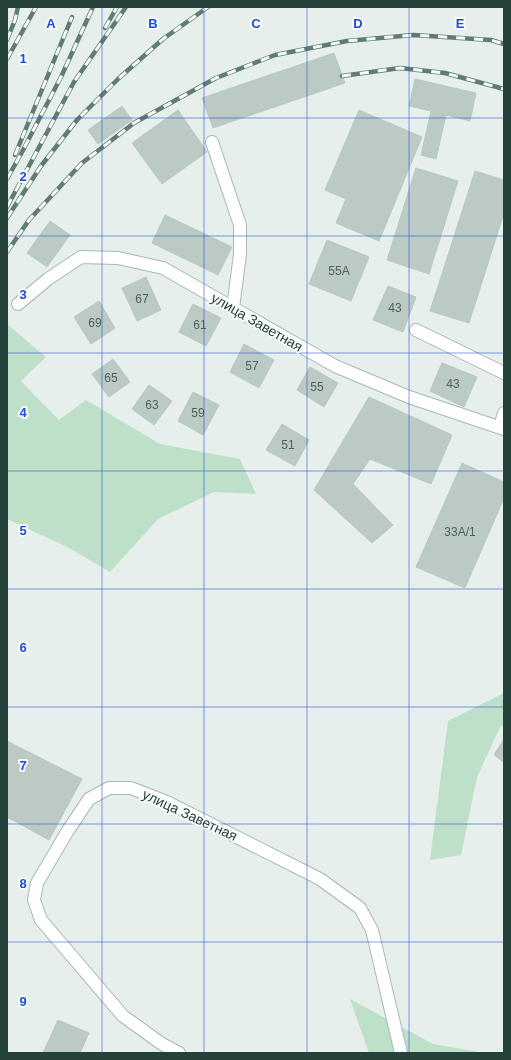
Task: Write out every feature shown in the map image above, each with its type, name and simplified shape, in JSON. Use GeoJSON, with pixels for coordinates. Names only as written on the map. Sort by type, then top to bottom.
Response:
{"type":"FeatureCollection","features":[{"type":"Feature","properties":{"kind":"street"},"geometry":{"type":"LineString","coordinates":[[212,142],[240,225],[240,254],[233,308]]}},
{"type":"Feature","properties":{"kind":"street","name":"улица Заветная"},"geometry":{"type":"LineString","coordinates":[[18,304],[48,279],[81,258],[118,258],[163,268],[335,366],[409,397],[502,428]]}},
{"type":"Feature","properties":{"kind":"street"},"geometry":{"type":"LineString","coordinates":[[416,330],[504,373]]}},
{"type":"Feature","properties":{"kind":"street"},"geometry":{"type":"LineString","coordinates":[[502,428],[504,413]]}},
{"type":"Feature","properties":{"kind":"street","name":"улица Заветная"},"geometry":{"type":"LineString","coordinates":[[179,1053],[162,1044],[123,1016],[41,920],[34,900],[37,883],[67,832],[89,799],[109,788],[131,788],[167,802],[320,878],[360,908],[372,930],[401,1053]]}},
{"type":"Feature","properties":{"kind":"green space"},"geometry":{"type":"Polygon","coordinates":[[[7,324],[46,357],[21,381],[59,420],[86,400],[160,444],[240,459],[256,494],[214,492],[158,519],[110,572],[69,548],[7,519],[7,324]]]}},
{"type":"Feature","properties":{"kind":"green space"},"geometry":{"type":"Polygon","coordinates":[[[504,693],[504,727],[501,725],[477,777],[461,855],[430,860],[448,721],[504,693]]]}},
{"type":"Feature","properties":{"kind":"green space"},"geometry":{"type":"Polygon","coordinates":[[[350,999],[433,1044],[485,1053],[369,1053],[350,999]]]}},
{"type":"Feature","properties":{"kind":"building"},"geometry":{"type":"Polygon","coordinates":[[[334,53],[345,83],[213,128],[202,98],[334,53]]]}},
{"type":"Feature","properties":{"kind":"building"},"geometry":{"type":"Polygon","coordinates":[[[415,79],[476,93],[470,121],[446,115],[436,159],[421,155],[431,111],[409,106],[415,79]]]}},
{"type":"Feature","properties":{"kind":"building"},"geometry":{"type":"Polygon","coordinates":[[[122,106],[132,120],[98,144],[88,130],[122,106]]]}},
{"type":"Feature","properties":{"kind":"building"},"geometry":{"type":"Polygon","coordinates":[[[178,110],[207,152],[162,184],[132,143],[178,110]]]}},
{"type":"Feature","properties":{"kind":"building"},"geometry":{"type":"Polygon","coordinates":[[[359,110],[422,137],[379,241],[336,223],[346,199],[325,190],[359,110]]]}},
{"type":"Feature","properties":{"kind":"building"},"geometry":{"type":"Polygon","coordinates":[[[416,168],[458,181],[429,274],[387,260],[416,168]]]}},
{"type":"Feature","properties":{"kind":"building"},"geometry":{"type":"Polygon","coordinates":[[[475,171],[504,180],[504,213],[469,323],[430,311],[475,171]]]}},
{"type":"Feature","properties":{"kind":"building"},"geometry":{"type":"Polygon","coordinates":[[[165,215],[232,247],[218,275],[152,243],[165,215]]]}},
{"type":"Feature","properties":{"kind":"building"},"geometry":{"type":"Polygon","coordinates":[[[50,221],[70,235],[47,267],[27,253],[50,221]]]}},
{"type":"Feature","properties":{"kind":"building"},"geometry":{"type":"Polygon","coordinates":[[[327,240],[369,257],[351,301],[309,284],[327,240]]]}},
{"type":"Feature","properties":{"kind":"building"},"geometry":{"type":"Polygon","coordinates":[[[146,277],[161,310],[137,321],[122,288],[146,277]]]}},
{"type":"Feature","properties":{"kind":"building"},"geometry":{"type":"Polygon","coordinates":[[[388,286],[416,297],[403,332],[373,320],[388,286]]]}},
{"type":"Feature","properties":{"kind":"building"},"geometry":{"type":"Polygon","coordinates":[[[99,301],[115,328],[91,344],[74,317],[99,301]]]}},
{"type":"Feature","properties":{"kind":"building"},"geometry":{"type":"Polygon","coordinates":[[[193,304],[221,318],[206,346],[179,332],[193,304]]]}},
{"type":"Feature","properties":{"kind":"building"},"geometry":{"type":"Polygon","coordinates":[[[244,344],[274,360],[259,388],[230,372],[244,344]]]}},
{"type":"Feature","properties":{"kind":"building"},"geometry":{"type":"Polygon","coordinates":[[[113,359],[130,382],[109,397],[92,374],[113,359]]]}},
{"type":"Feature","properties":{"kind":"building"},"geometry":{"type":"Polygon","coordinates":[[[442,363],[477,377],[464,407],[430,391],[442,363]]]}},
{"type":"Feature","properties":{"kind":"building"},"geometry":{"type":"Polygon","coordinates":[[[310,367],[338,383],[324,407],[297,390],[310,367]]]}},
{"type":"Feature","properties":{"kind":"building"},"geometry":{"type":"Polygon","coordinates":[[[149,385],[172,401],[154,425],[132,409],[149,385]]]}},
{"type":"Feature","properties":{"kind":"building"},"geometry":{"type":"Polygon","coordinates":[[[193,392],[219,405],[203,435],[178,421],[193,392]]]}},
{"type":"Feature","properties":{"kind":"building"},"geometry":{"type":"Polygon","coordinates":[[[369,397],[452,435],[431,484],[370,459],[353,484],[393,525],[372,543],[314,490],[369,397]]]}},
{"type":"Feature","properties":{"kind":"building"},"geometry":{"type":"Polygon","coordinates":[[[282,424],[309,440],[295,466],[266,450],[282,424]]]}},
{"type":"Feature","properties":{"kind":"building"},"geometry":{"type":"Polygon","coordinates":[[[462,463],[504,482],[504,498],[465,588],[416,567],[462,463]]]}},
{"type":"Feature","properties":{"kind":"building"},"geometry":{"type":"Polygon","coordinates":[[[504,739],[504,762],[494,755],[504,739]]]}},
{"type":"Feature","properties":{"kind":"building"},"geometry":{"type":"Polygon","coordinates":[[[7,741],[82,779],[49,840],[7,817],[7,741]]]}},
{"type":"Feature","properties":{"kind":"building"},"geometry":{"type":"Polygon","coordinates":[[[58,1020],[89,1033],[80,1053],[43,1053],[58,1020]]]}},
{"type":"Feature","properties":{"kind":"railway"},"geometry":{"type":"LineString","coordinates":[[7,40],[15,20],[18,7]]}},
{"type":"Feature","properties":{"kind":"railway"},"geometry":{"type":"LineString","coordinates":[[7,59],[36,7]]}},
{"type":"Feature","properties":{"kind":"railway"},"geometry":{"type":"LineString","coordinates":[[7,179],[61,77],[93,7]]}},
{"type":"Feature","properties":{"kind":"railway"},"geometry":{"type":"LineString","coordinates":[[105,28],[117,7]]}},
{"type":"Feature","properties":{"kind":"railway"},"geometry":{"type":"LineString","coordinates":[[7,207],[74,82],[126,7]]}},
{"type":"Feature","properties":{"kind":"railway"},"geometry":{"type":"LineString","coordinates":[[7,218],[41,166],[77,120],[118,79],[163,39],[208,7]]}},
{"type":"Feature","properties":{"kind":"railway"},"geometry":{"type":"LineString","coordinates":[[15,155],[72,17]]}},
{"type":"Feature","properties":{"kind":"railway"},"geometry":{"type":"LineString","coordinates":[[7,252],[29,220],[82,163],[134,123],[216,78],[275,55],[347,41],[413,35],[491,40],[504,44]]}},
{"type":"Feature","properties":{"kind":"railway"},"geometry":{"type":"LineString","coordinates":[[342,76],[400,68],[445,73],[504,89]]}}]}
